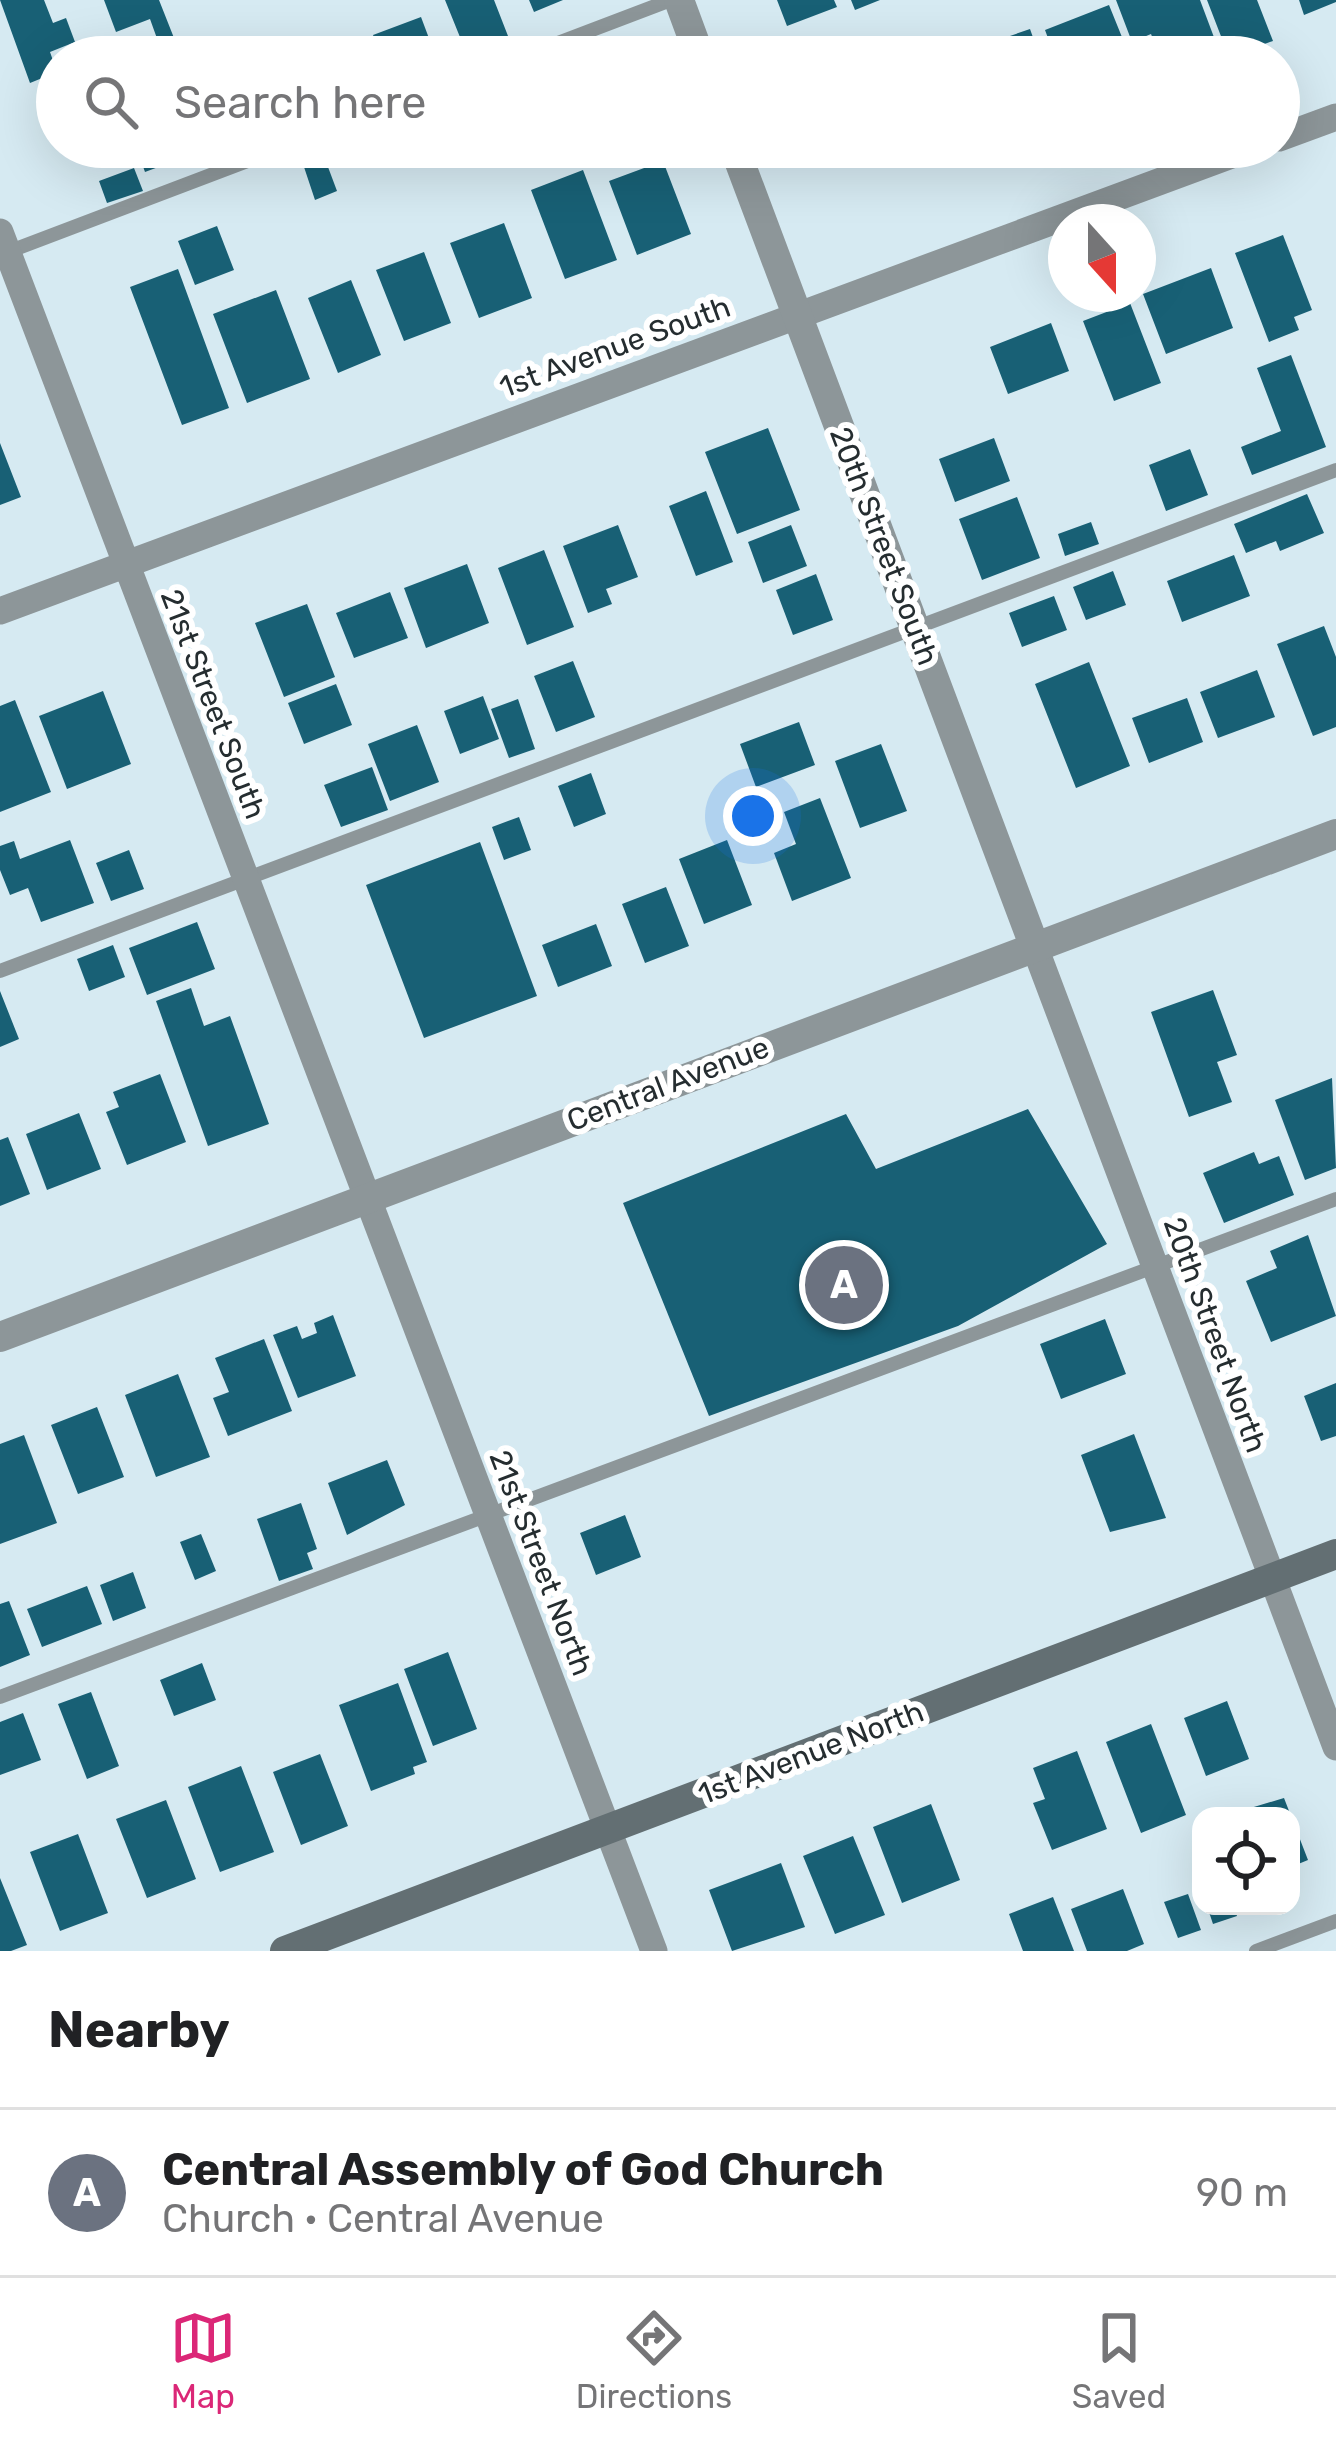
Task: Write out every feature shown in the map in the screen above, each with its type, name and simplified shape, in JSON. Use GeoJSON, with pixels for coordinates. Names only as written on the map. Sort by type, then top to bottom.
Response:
{"type":"FeatureCollection","features":[{"type":"Feature","properties":{"kind":"main road","name":"1st Avenue North"},"geometry":{"type":"LineString","coordinates":[[285,1951],[1336,1554]]}},
{"type":"Feature","properties":{"kind":"street"},"geometry":{"type":"LineString","coordinates":[[675,0],[691,36]]}},
{"type":"Feature","properties":{"kind":"street"},"geometry":{"type":"LineString","coordinates":[[1300,130],[1336,117]]}},
{"type":"Feature","properties":{"kind":"street","name":"20th Street South"},"geometry":{"type":"LineString","coordinates":[[742,168],[1034,945]]}},
{"type":"Feature","properties":{"kind":"street","name":"1st Avenue South"},"geometry":{"type":"LineString","coordinates":[[0,611],[1196,168]]}},
{"type":"Feature","properties":{"kind":"street","name":"21st Street South"},"geometry":{"type":"LineString","coordinates":[[2,246],[364,1199]]}},
{"type":"Feature","properties":{"kind":"street","name":"Central Avenue"},"geometry":{"type":"LineString","coordinates":[[0,1336],[1336,834]]}},
{"type":"Feature","properties":{"kind":"street","name":"20th Street North"},"geometry":{"type":"LineString","coordinates":[[1034,945],[1336,1747]]}},
{"type":"Feature","properties":{"kind":"street","name":"21st Street North"},"geometry":{"type":"LineString","coordinates":[[364,1199],[654,1951]]}},
{"type":"Feature","properties":{"kind":"lane"},"geometry":{"type":"LineString","coordinates":[[578,36],[675,0]]}},
{"type":"Feature","properties":{"kind":"lane"},"geometry":{"type":"LineString","coordinates":[[2,246],[224,168]]}},
{"type":"Feature","properties":{"kind":"lane"},"geometry":{"type":"LineString","coordinates":[[0,971],[1336,470]]}},
{"type":"Feature","properties":{"kind":"lane"},"geometry":{"type":"LineString","coordinates":[[0,1697],[1336,1198]]}},
{"type":"Feature","properties":{"kind":"lane"},"geometry":{"type":"LineString","coordinates":[[1256,1951],[1336,1921]]}},
{"type":"Feature","properties":{"kind":"building"},"geometry":{"type":"Polygon","coordinates":[[[0,0],[44,0],[53,23],[66,18],[73,36],[36,36],[36,81],[30,83],[0,0]]]}},
{"type":"Feature","properties":{"kind":"building"},"geometry":{"type":"Polygon","coordinates":[[[104,0],[159,0],[173,36],[156,36],[150,19],[116,32],[104,0]]]}},
{"type":"Feature","properties":{"kind":"building"},"geometry":{"type":"Polygon","coordinates":[[[445,0],[494,0],[508,36],[460,36],[445,0]]]}},
{"type":"Feature","properties":{"kind":"building"},"geometry":{"type":"Polygon","coordinates":[[[529,0],[563,0],[534,12],[529,0]]]}},
{"type":"Feature","properties":{"kind":"building"},"geometry":{"type":"Polygon","coordinates":[[[777,0],[834,0],[837,7],[787,26],[777,0]]]}},
{"type":"Feature","properties":{"kind":"building"},"geometry":{"type":"Polygon","coordinates":[[[851,0],[880,0],[855,10],[851,0]]]}},
{"type":"Feature","properties":{"kind":"building"},"geometry":{"type":"Polygon","coordinates":[[[1116,0],[1200,0],[1214,36],[1151,34],[1130,36],[1116,0]]]}},
{"type":"Feature","properties":{"kind":"building"},"geometry":{"type":"Polygon","coordinates":[[[1207,0],[1257,0],[1271,36],[1221,36],[1207,0]]]}},
{"type":"Feature","properties":{"kind":"building"},"geometry":{"type":"Polygon","coordinates":[[[1299,0],[1336,0],[1336,2],[1304,15],[1299,0]]]}},
{"type":"Feature","properties":{"kind":"building"},"geometry":{"type":"Polygon","coordinates":[[[1109,5],[1122,36],[1047,36],[1045,30],[1109,5]]]}},
{"type":"Feature","properties":{"kind":"building"},"geometry":{"type":"Polygon","coordinates":[[[421,17],[428,36],[373,36],[421,17]]]}},
{"type":"Feature","properties":{"kind":"building"},"geometry":{"type":"Polygon","coordinates":[[[134,168],[143,191],[107,203],[99,181],[134,168]]]}},
{"type":"Feature","properties":{"kind":"building"},"geometry":{"type":"Polygon","coordinates":[[[304,168],[328,168],[337,191],[315,200],[304,168]]]}},
{"type":"Feature","properties":{"kind":"building"},"geometry":{"type":"Polygon","coordinates":[[[644,168],[666,168],[691,234],[637,255],[609,181],[644,168]]]}},
{"type":"Feature","properties":{"kind":"building"},"geometry":{"type":"Polygon","coordinates":[[[583,170],[617,260],[565,279],[531,190],[583,170]]]}},
{"type":"Feature","properties":{"kind":"building"},"geometry":{"type":"Polygon","coordinates":[[[504,223],[532,298],[479,318],[450,243],[504,223]]]}},
{"type":"Feature","properties":{"kind":"building"},"geometry":{"type":"Polygon","coordinates":[[[217,226],[234,270],[195,285],[178,241],[217,226]]]}},
{"type":"Feature","properties":{"kind":"building"},"geometry":{"type":"Polygon","coordinates":[[[1283,235],[1312,310],[1294,317],[1299,330],[1269,342],[1235,253],[1283,235]]]}},
{"type":"Feature","properties":{"kind":"building"},"geometry":{"type":"Polygon","coordinates":[[[424,252],[451,323],[404,341],[376,270],[424,252]]]}},
{"type":"Feature","properties":{"kind":"building"},"geometry":{"type":"Polygon","coordinates":[[[1211,268],[1233,328],[1166,354],[1150,312],[1156,312],[1156,289],[1211,268]]]}},
{"type":"Feature","properties":{"kind":"building"},"geometry":{"type":"Polygon","coordinates":[[[178,269],[229,408],[182,425],[130,287],[178,269]]]}},
{"type":"Feature","properties":{"kind":"building"},"geometry":{"type":"Polygon","coordinates":[[[351,280],[381,355],[338,373],[308,298],[351,280]]]}},
{"type":"Feature","properties":{"kind":"building"},"geometry":{"type":"Polygon","coordinates":[[[276,290],[310,379],[247,403],[213,314],[276,290]]]}},
{"type":"Feature","properties":{"kind":"building"},"geometry":{"type":"Polygon","coordinates":[[[1106,312],[1133,312],[1161,383],[1114,401],[1083,321],[1106,312]]]}},
{"type":"Feature","properties":{"kind":"building"},"geometry":{"type":"Polygon","coordinates":[[[1051,323],[1069,371],[1008,394],[990,347],[1051,323]]]}},
{"type":"Feature","properties":{"kind":"building"},"geometry":{"type":"Polygon","coordinates":[[[1291,355],[1326,447],[1252,475],[1241,447],[1281,431],[1257,368],[1291,355]]]}},
{"type":"Feature","properties":{"kind":"building"},"geometry":{"type":"Polygon","coordinates":[[[768,428],[800,510],[737,534],[705,452],[768,428]]]}},
{"type":"Feature","properties":{"kind":"building"},"geometry":{"type":"Polygon","coordinates":[[[994,438],[1010,481],[955,502],[939,459],[994,438]]]}},
{"type":"Feature","properties":{"kind":"building"},"geometry":{"type":"Polygon","coordinates":[[[0,443],[21,497],[0,505],[0,443]]]}},
{"type":"Feature","properties":{"kind":"building"},"geometry":{"type":"Polygon","coordinates":[[[1190,449],[1208,495],[1166,511],[1149,465],[1190,449]]]}},
{"type":"Feature","properties":{"kind":"building"},"geometry":{"type":"Polygon","coordinates":[[[706,491],[733,562],[696,576],[669,506],[706,491]]]}},
{"type":"Feature","properties":{"kind":"building"},"geometry":{"type":"Polygon","coordinates":[[[1307,494],[1324,533],[1280,551],[1276,541],[1246,553],[1234,524],[1307,494]]]}},
{"type":"Feature","properties":{"kind":"building"},"geometry":{"type":"Polygon","coordinates":[[[1017,497],[1040,558],[982,580],[959,519],[1017,497]]]}},
{"type":"Feature","properties":{"kind":"building"},"geometry":{"type":"Polygon","coordinates":[[[1091,522],[1099,544],[1065,556],[1058,534],[1091,522]]]}},
{"type":"Feature","properties":{"kind":"building"},"geometry":{"type":"Polygon","coordinates":[[[618,525],[638,577],[606,589],[612,604],[588,613],[563,546],[618,525]]]}},
{"type":"Feature","properties":{"kind":"building"},"geometry":{"type":"Polygon","coordinates":[[[791,525],[807,566],[763,583],[748,542],[791,525]]]}},
{"type":"Feature","properties":{"kind":"building"},"geometry":{"type":"Polygon","coordinates":[[[544,550],[574,627],[527,645],[498,568],[544,550]]]}},
{"type":"Feature","properties":{"kind":"building"},"geometry":{"type":"Polygon","coordinates":[[[1234,555],[1250,596],[1182,622],[1167,581],[1234,555]]]}},
{"type":"Feature","properties":{"kind":"building"},"geometry":{"type":"Polygon","coordinates":[[[467,564],[489,623],[426,648],[404,588],[467,564]]]}},
{"type":"Feature","properties":{"kind":"building"},"geometry":{"type":"Polygon","coordinates":[[[1113,571],[1126,605],[1086,620],[1073,587],[1113,571]]]}},
{"type":"Feature","properties":{"kind":"building"},"geometry":{"type":"Polygon","coordinates":[[[816,574],[833,620],[793,635],[776,590],[816,574]]]}},
{"type":"Feature","properties":{"kind":"building"},"geometry":{"type":"Polygon","coordinates":[[[390,592],[408,638],[354,658],[336,613],[390,592]]]}},
{"type":"Feature","properties":{"kind":"building"},"geometry":{"type":"Polygon","coordinates":[[[1054,596],[1067,630],[1022,647],[1009,613],[1054,596]]]}},
{"type":"Feature","properties":{"kind":"building"},"geometry":{"type":"Polygon","coordinates":[[[307,604],[335,677],[284,697],[255,623],[307,604]]]}},
{"type":"Feature","properties":{"kind":"building"},"geometry":{"type":"Polygon","coordinates":[[[1324,626],[1336,657],[1336,727],[1313,736],[1277,644],[1324,626]]]}},
{"type":"Feature","properties":{"kind":"building"},"geometry":{"type":"Polygon","coordinates":[[[573,661],[595,717],[556,732],[534,676],[573,661]]]}},
{"type":"Feature","properties":{"kind":"building"},"geometry":{"type":"Polygon","coordinates":[[[1089,662],[1130,766],[1076,788],[1035,684],[1089,662]]]}},
{"type":"Feature","properties":{"kind":"building"},"geometry":{"type":"Polygon","coordinates":[[[1257,670],[1275,717],[1218,738],[1200,692],[1257,670]]]}},
{"type":"Feature","properties":{"kind":"building"},"geometry":{"type":"Polygon","coordinates":[[[336,684],[352,725],[304,744],[288,703],[336,684]]]}},
{"type":"Feature","properties":{"kind":"building"},"geometry":{"type":"Polygon","coordinates":[[[103,691],[131,764],[67,789],[39,716],[103,691]]]}},
{"type":"Feature","properties":{"kind":"building"},"geometry":{"type":"Polygon","coordinates":[[[483,696],[499,739],[460,754],[444,711],[483,696]]]}},
{"type":"Feature","properties":{"kind":"building"},"geometry":{"type":"Polygon","coordinates":[[[1187,698],[1203,742],[1149,763],[1132,718],[1187,698]]]}},
{"type":"Feature","properties":{"kind":"building"},"geometry":{"type":"Polygon","coordinates":[[[518,699],[535,749],[509,758],[491,709],[518,699]]]}},
{"type":"Feature","properties":{"kind":"building"},"geometry":{"type":"Polygon","coordinates":[[[15,700],[51,792],[0,812],[0,706],[15,700]]]}},
{"type":"Feature","properties":{"kind":"building"},"geometry":{"type":"Polygon","coordinates":[[[799,722],[815,765],[756,787],[740,744],[799,722]]]}},
{"type":"Feature","properties":{"kind":"building"},"geometry":{"type":"Polygon","coordinates":[[[417,725],[439,782],[390,801],[368,744],[417,725]]]}},
{"type":"Feature","properties":{"kind":"building"},"geometry":{"type":"Polygon","coordinates":[[[881,744],[907,811],[860,828],[835,761],[881,744]]]}},
{"type":"Feature","properties":{"kind":"building"},"geometry":{"type":"Polygon","coordinates":[[[372,767],[388,810],[341,827],[324,785],[372,767]]]}},
{"type":"Feature","properties":{"kind":"building"},"geometry":{"type":"Polygon","coordinates":[[[591,773],[606,814],[574,827],[558,786],[591,773]]]}},
{"type":"Feature","properties":{"kind":"building"},"geometry":{"type":"Polygon","coordinates":[[[820,798],[851,878],[792,901],[774,853],[796,844],[784,812],[820,798]]]}},
{"type":"Feature","properties":{"kind":"building"},"geometry":{"type":"Polygon","coordinates":[[[519,817],[531,850],[504,860],[492,827],[519,817]]]}},
{"type":"Feature","properties":{"kind":"building"},"geometry":{"type":"Polygon","coordinates":[[[70,840],[94,903],[41,922],[28,888],[10,895],[0,870],[0,846],[14,841],[20,859],[70,840]]]}},
{"type":"Feature","properties":{"kind":"building"},"geometry":{"type":"Polygon","coordinates":[[[727,840],[752,905],[704,924],[679,859],[727,840]]]}},
{"type":"Feature","properties":{"kind":"building"},"geometry":{"type":"Polygon","coordinates":[[[480,842],[537,996],[424,1038],[366,885],[480,842]]]}},
{"type":"Feature","properties":{"kind":"building"},"geometry":{"type":"Polygon","coordinates":[[[129,850],[144,889],[111,901],[96,863],[129,850]]]}},
{"type":"Feature","properties":{"kind":"building"},"geometry":{"type":"Polygon","coordinates":[[[666,887],[689,946],[645,963],[622,904],[666,887]]]}},
{"type":"Feature","properties":{"kind":"building"},"geometry":{"type":"Polygon","coordinates":[[[197,922],[215,969],[147,995],[129,948],[197,922]]]}},
{"type":"Feature","properties":{"kind":"building"},"geometry":{"type":"Polygon","coordinates":[[[596,924],[612,966],[558,987],[542,945],[596,924]]]}},
{"type":"Feature","properties":{"kind":"building"},"geometry":{"type":"Polygon","coordinates":[[[113,945],[125,977],[89,991],[77,959],[113,945]]]}},
{"type":"Feature","properties":{"kind":"building"},"geometry":{"type":"Polygon","coordinates":[[[191,988],[204,1026],[230,1016],[269,1124],[208,1146],[156,1001],[191,988]]]}},
{"type":"Feature","properties":{"kind":"building"},"geometry":{"type":"Polygon","coordinates":[[[1213,990],[1237,1055],[1217,1062],[1232,1102],[1189,1117],[1151,1012],[1213,990]]]}},
{"type":"Feature","properties":{"kind":"building"},"geometry":{"type":"Polygon","coordinates":[[[0,991],[19,1039],[0,1047],[0,991]]]}},
{"type":"Feature","properties":{"kind":"building"},"geometry":{"type":"Polygon","coordinates":[[[160,1074],[186,1142],[127,1165],[106,1112],[119,1107],[113,1092],[160,1074]]]}},
{"type":"Feature","properties":{"kind":"building"},"geometry":{"type":"Polygon","coordinates":[[[1332,1078],[1336,1168],[1305,1180],[1275,1100],[1332,1078]]]}},
{"type":"Feature","properties":{"kind":"building"},"geometry":{"type":"Polygon","coordinates":[[[1028,1109],[1107,1244],[958,1326],[709,1416],[623,1203],[846,1114],[876,1169],[1028,1109]]]}},
{"type":"Feature","properties":{"kind":"building"},"geometry":{"type":"Polygon","coordinates":[[[79,1113],[101,1169],[47,1190],[26,1134],[79,1113]]]}},
{"type":"Feature","properties":{"kind":"building"},"geometry":{"type":"Polygon","coordinates":[[[8,1137],[30,1194],[0,1206],[0,1140],[8,1137]]]}},
{"type":"Feature","properties":{"kind":"building"},"geometry":{"type":"Polygon","coordinates":[[[1254,1152],[1259,1164],[1279,1156],[1294,1195],[1224,1223],[1203,1173],[1254,1152]]]}},
{"type":"Feature","properties":{"kind":"building"},"geometry":{"type":"Polygon","coordinates":[[[1308,1235],[1336,1316],[1271,1342],[1246,1281],[1277,1268],[1270,1251],[1308,1235]]]}},
{"type":"Feature","properties":{"kind":"building"},"geometry":{"type":"Polygon","coordinates":[[[333,1315],[356,1376],[298,1398],[273,1335],[297,1326],[302,1339],[317,1333],[314,1323],[333,1315]]]}},
{"type":"Feature","properties":{"kind":"building"},"geometry":{"type":"Polygon","coordinates":[[[1105,1319],[1126,1374],[1061,1399],[1040,1344],[1105,1319]]]}},
{"type":"Feature","properties":{"kind":"building"},"geometry":{"type":"Polygon","coordinates":[[[264,1339],[292,1411],[228,1436],[213,1398],[229,1392],[215,1358],[264,1339]]]}},
{"type":"Feature","properties":{"kind":"building"},"geometry":{"type":"Polygon","coordinates":[[[178,1374],[210,1457],[156,1477],[125,1395],[178,1374]]]}},
{"type":"Feature","properties":{"kind":"building"},"geometry":{"type":"Polygon","coordinates":[[[1336,1383],[1336,1436],[1321,1441],[1304,1396],[1336,1383]]]}},
{"type":"Feature","properties":{"kind":"building"},"geometry":{"type":"Polygon","coordinates":[[[97,1407],[124,1477],[78,1494],[51,1425],[97,1407]]]}},
{"type":"Feature","properties":{"kind":"building"},"geometry":{"type":"Polygon","coordinates":[[[1134,1434],[1166,1518],[1110,1532],[1081,1455],[1134,1434]]]}},
{"type":"Feature","properties":{"kind":"building"},"geometry":{"type":"Polygon","coordinates":[[[24,1435],[57,1523],[0,1544],[0,1444],[24,1435]]]}},
{"type":"Feature","properties":{"kind":"building"},"geometry":{"type":"Polygon","coordinates":[[[387,1460],[405,1505],[347,1535],[328,1483],[387,1460]]]}},
{"type":"Feature","properties":{"kind":"building"},"geometry":{"type":"Polygon","coordinates":[[[301,1503],[317,1549],[307,1553],[313,1569],[279,1581],[257,1519],[301,1503]]]}},
{"type":"Feature","properties":{"kind":"building"},"geometry":{"type":"Polygon","coordinates":[[[625,1515],[641,1557],[596,1575],[580,1533],[625,1515]]]}},
{"type":"Feature","properties":{"kind":"building"},"geometry":{"type":"Polygon","coordinates":[[[201,1534],[216,1571],[195,1580],[180,1542],[201,1534]]]}},
{"type":"Feature","properties":{"kind":"building"},"geometry":{"type":"Polygon","coordinates":[[[133,1572],[146,1608],[113,1621],[100,1585],[133,1572]]]}},
{"type":"Feature","properties":{"kind":"building"},"geometry":{"type":"Polygon","coordinates":[[[87,1586],[102,1624],[42,1647],[27,1609],[87,1586]]]}},
{"type":"Feature","properties":{"kind":"building"},"geometry":{"type":"Polygon","coordinates":[[[9,1601],[30,1655],[0,1667],[0,1604],[9,1601]]]}},
{"type":"Feature","properties":{"kind":"building"},"geometry":{"type":"Polygon","coordinates":[[[448,1652],[477,1729],[433,1746],[404,1669],[448,1652]]]}},
{"type":"Feature","properties":{"kind":"building"},"geometry":{"type":"Polygon","coordinates":[[[202,1663],[216,1700],[174,1716],[160,1680],[202,1663]]]}},
{"type":"Feature","properties":{"kind":"building"},"geometry":{"type":"Polygon","coordinates":[[[398,1683],[427,1762],[413,1767],[415,1774],[371,1791],[339,1705],[398,1683]]]}},
{"type":"Feature","properties":{"kind":"building"},"geometry":{"type":"Polygon","coordinates":[[[91,1692],[119,1766],[87,1779],[58,1704],[91,1692]]]}},
{"type":"Feature","properties":{"kind":"building"},"geometry":{"type":"Polygon","coordinates":[[[1227,1701],[1249,1759],[1206,1776],[1184,1718],[1227,1701]]]}},
{"type":"Feature","properties":{"kind":"building"},"geometry":{"type":"Polygon","coordinates":[[[23,1713],[41,1760],[0,1775],[0,1722],[23,1713]]]}},
{"type":"Feature","properties":{"kind":"building"},"geometry":{"type":"Polygon","coordinates":[[[1151,1724],[1186,1815],[1141,1833],[1106,1742],[1151,1724]]]}},
{"type":"Feature","properties":{"kind":"building"},"geometry":{"type":"Polygon","coordinates":[[[1077,1751],[1107,1829],[1052,1850],[1033,1803],[1045,1799],[1033,1768],[1077,1751]]]}},
{"type":"Feature","properties":{"kind":"building"},"geometry":{"type":"Polygon","coordinates":[[[320,1754],[348,1826],[301,1845],[273,1772],[320,1754]]]}},
{"type":"Feature","properties":{"kind":"building"},"geometry":{"type":"Polygon","coordinates":[[[241,1766],[274,1852],[220,1872],[188,1787],[241,1766]]]}},
{"type":"Feature","properties":{"kind":"building"},"geometry":{"type":"Polygon","coordinates":[[[1284,1798],[1288,1807],[1254,1807],[1284,1798]]]}},
{"type":"Feature","properties":{"kind":"building"},"geometry":{"type":"Polygon","coordinates":[[[166,1800],[196,1879],[147,1898],[116,1819],[166,1800]]]}},
{"type":"Feature","properties":{"kind":"building"},"geometry":{"type":"Polygon","coordinates":[[[931,1804],[960,1880],[902,1903],[873,1827],[931,1804]]]}},
{"type":"Feature","properties":{"kind":"building"},"geometry":{"type":"Polygon","coordinates":[[[78,1834],[108,1913],[60,1931],[30,1852],[78,1834]]]}},
{"type":"Feature","properties":{"kind":"building"},"geometry":{"type":"Polygon","coordinates":[[[853,1836],[885,1915],[835,1934],[803,1856],[853,1836]]]}},
{"type":"Feature","properties":{"kind":"building"},"geometry":{"type":"Polygon","coordinates":[[[1300,1839],[1308,1860],[1300,1863],[1300,1839]]]}},
{"type":"Feature","properties":{"kind":"building"},"geometry":{"type":"Polygon","coordinates":[[[781,1863],[805,1927],[732,1951],[709,1890],[781,1863]]]}},
{"type":"Feature","properties":{"kind":"building"},"geometry":{"type":"Polygon","coordinates":[[[0,1878],[27,1945],[11,1951],[0,1951],[0,1878]]]}},
{"type":"Feature","properties":{"kind":"building"},"geometry":{"type":"Polygon","coordinates":[[[1123,1889],[1144,1944],[1127,1951],[1087,1951],[1071,1909],[1123,1889]]]}},
{"type":"Feature","properties":{"kind":"building"},"geometry":{"type":"Polygon","coordinates":[[[1188,1894],[1201,1930],[1178,1938],[1164,1902],[1188,1894]]]}},
{"type":"Feature","properties":{"kind":"building"},"geometry":{"type":"Polygon","coordinates":[[[1053,1897],[1074,1951],[1023,1951],[1009,1914],[1053,1897]]]}},
{"type":"Feature","properties":{"kind":"building"},"geometry":{"type":"Polygon","coordinates":[[[1210,1915],[1237,1915],[1237,1916],[1213,1924],[1210,1915]]]}},
{"type":"Feature","properties":{"kind":"place","name":"Central Assembly of God Church"},"geometry":{"type":"Point","coordinates":[844,1285]}}]}
